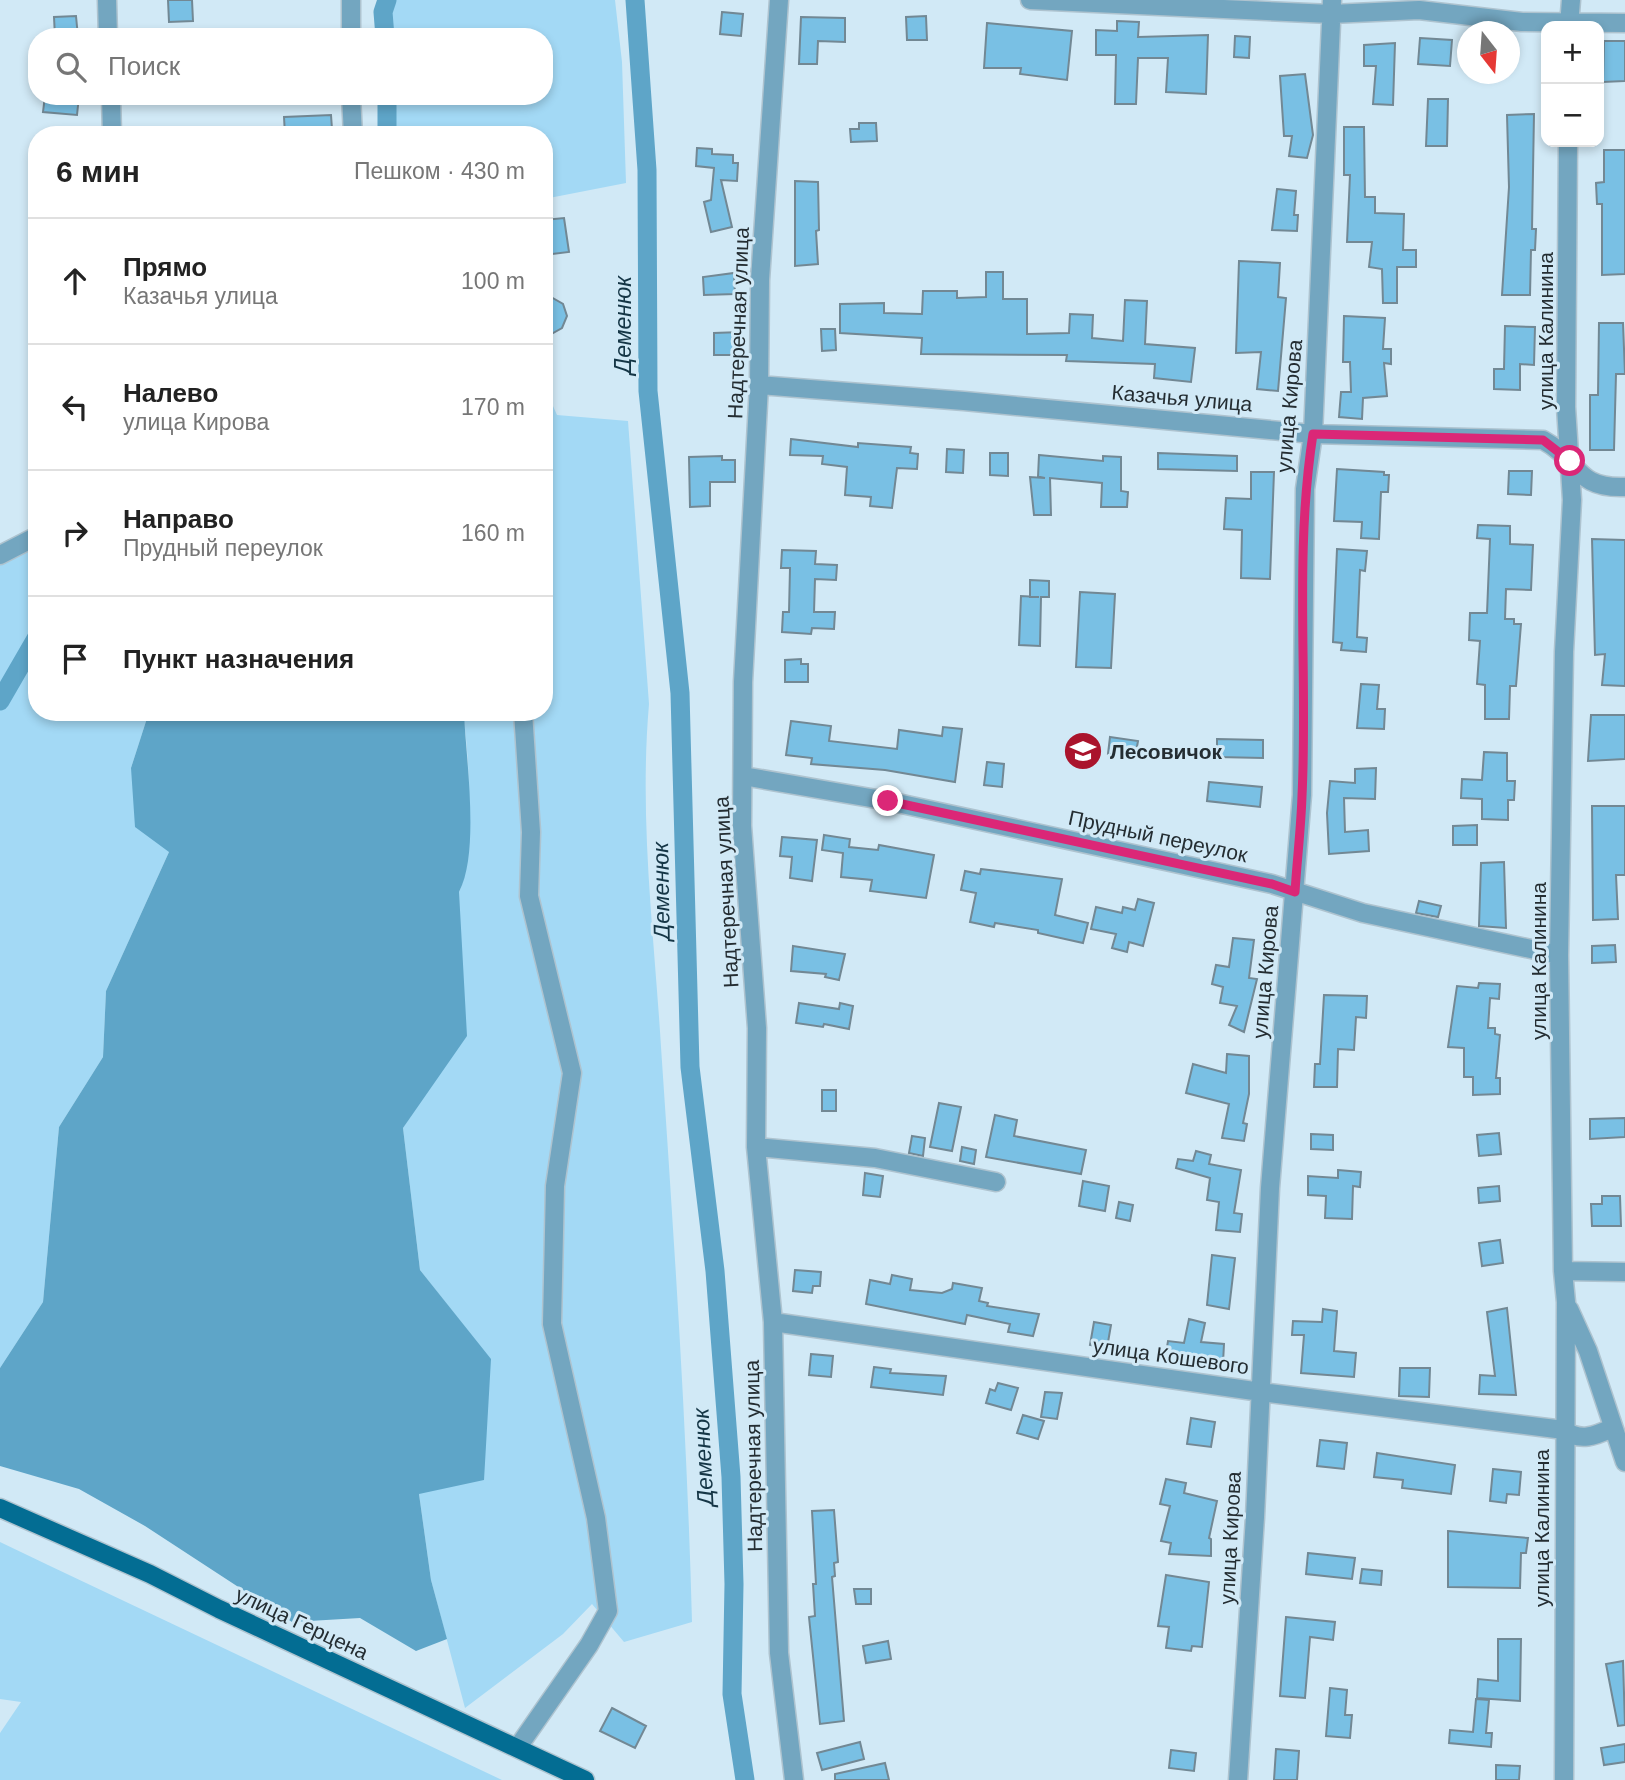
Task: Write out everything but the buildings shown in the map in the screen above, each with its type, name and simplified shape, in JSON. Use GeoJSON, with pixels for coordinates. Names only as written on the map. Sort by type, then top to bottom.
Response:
{"type":"FeatureCollection","features":[{"type":"Feature","properties":{"kind":"main road","name":"улица Герцена"},"geometry":{"type":"LineString","coordinates":[[0,1507],[150,1574],[219,1609],[585,1780]]}},
{"type":"Feature","properties":{"kind":"street"},"geometry":{"type":"LineString","coordinates":[[107,0],[108,28]]}},
{"type":"Feature","properties":{"kind":"street"},"geometry":{"type":"LineString","coordinates":[[351,0],[351,28]]}},
{"type":"Feature","properties":{"kind":"street","name":"Надтеречная улица"},"geometry":{"type":"LineString","coordinates":[[779,0],[760,280],[759,385],[743,682],[742,825],[757,1028],[756,1147],[774,1321],[779,1654],[794,1780]]}},
{"type":"Feature","properties":{"kind":"street"},"geometry":{"type":"LineString","coordinates":[[1030,0],[1419,10],[1541,23]]}},
{"type":"Feature","properties":{"kind":"street"},"geometry":{"type":"LineString","coordinates":[[1569,21],[1571,0]]}},
{"type":"Feature","properties":{"kind":"street","name":"улица Кирова"},"geometry":{"type":"LineString","coordinates":[[1238,1780],[1270,1188],[1302,795],[1301,600],[1305,489],[1313,434],[1332,7]]}},
{"type":"Feature","properties":{"kind":"street"},"geometry":{"type":"LineString","coordinates":[[1604,24],[1625,23]]}},
{"type":"Feature","properties":{"kind":"street"},"geometry":{"type":"LineString","coordinates":[[111,105],[112,126]]}},
{"type":"Feature","properties":{"kind":"street"},"geometry":{"type":"LineString","coordinates":[[351,105],[353,126]]}},
{"type":"Feature","properties":{"kind":"street","name":"улица Калинина"},"geometry":{"type":"LineString","coordinates":[[1564,1780],[1566,1302],[1563,1271],[1559,955],[1564,652],[1572,500],[1566,407],[1568,147]]}},
{"type":"Feature","properties":{"kind":"street","name":"Казачья улица"},"geometry":{"type":"LineString","coordinates":[[759,385],[978,402],[1313,434],[1535,439],[1556,447],[1588,482],[1625,487]]}},
{"type":"Feature","properties":{"kind":"street"},"geometry":{"type":"LineString","coordinates":[[0,555],[28,542]]}},
{"type":"Feature","properties":{"kind":"street"},"geometry":{"type":"LineString","coordinates":[[518,1747],[589,1645],[608,1611],[596,1518],[552,1324],[555,1186],[572,1073],[529,896],[531,832],[524,721]]}},
{"type":"Feature","properties":{"kind":"street","name":"Прудный переулок"},"geometry":{"type":"LineString","coordinates":[[743,776],[888,801],[1272,884],[1375,915],[1559,955]]}},
{"type":"Feature","properties":{"kind":"street"},"geometry":{"type":"LineString","coordinates":[[756,1147],[875,1158],[996,1182]]}},
{"type":"Feature","properties":{"kind":"street"},"geometry":{"type":"LineString","coordinates":[[1563,1271],[1625,1272]]}},
{"type":"Feature","properties":{"kind":"street"},"geometry":{"type":"LineString","coordinates":[[1566,1302],[1588,1351],[1625,1462]]}},
{"type":"Feature","properties":{"kind":"street","name":"улица Кошевого"},"geometry":{"type":"LineString","coordinates":[[774,1321],[1261,1392],[1564,1430],[1580,1437],[1593,1437],[1612,1428]]}},
{"type":"Feature","properties":{"kind":"shaded area"},"geometry":{"type":"Polygon","coordinates":[[[380,0],[615,0],[622,62],[626,183],[553,197],[553,126],[386,126],[384,105],[553,105],[553,28],[381,28],[380,0]]]}},
{"type":"Feature","properties":{"kind":"shaded area"},"geometry":{"type":"Polygon","coordinates":[[[553,406],[557,415],[628,421],[649,704],[646,790],[649,876],[680,1335],[692,1622],[624,1642],[592,1604],[563,1634],[465,1708],[431,1580],[419,1494],[490,1359],[420,1270],[403,1128],[431,1084],[459,892],[464,878],[469,831],[469,776],[464,721],[553,721],[553,406]]]}},
{"type":"Feature","properties":{"kind":"shaded area"},"geometry":{"type":"Polygon","coordinates":[[[28,541],[28,721],[146,721],[131,768],[169,852],[106,991],[103,1057],[59,1127],[43,1302],[0,1368],[0,555],[28,541]]]}},
{"type":"Feature","properties":{"kind":"shaded area"},"geometry":{"type":"Polygon","coordinates":[[[146,721],[465,721],[470,830],[469,854],[459,892],[467,1036],[403,1128],[420,1270],[491,1359],[484,1480],[419,1494],[431,1580],[447,1639],[416,1651],[360,1618],[292,1622],[145,1526],[79,1489],[0,1466],[0,1368],[43,1302],[59,1127],[103,1057],[106,991],[169,852],[135,827],[131,768],[146,721]]]}},
{"type":"Feature","properties":{"kind":"shaded area"},"geometry":{"type":"Polygon","coordinates":[[[0,1542],[502,1780],[0,1780],[0,1733],[21,1702],[0,1699],[0,1542]]]}},
{"type":"Feature","properties":{"kind":"waterway"},"geometry":{"type":"LineString","coordinates":[[384,28],[383,12],[387,0]]}},
{"type":"Feature","properties":{"kind":"waterway","name":"Деменюк"},"geometry":{"type":"LineString","coordinates":[[635,0],[647,170],[648,391],[680,693],[690,1067],[715,1271],[731,1477],[734,1584],[732,1694],[745,1780]]}},
{"type":"Feature","properties":{"kind":"waterway"},"geometry":{"type":"LineString","coordinates":[[387,105],[387,126]]}},
{"type":"Feature","properties":{"kind":"waterway"},"geometry":{"type":"LineString","coordinates":[[0,701],[28,653]]}},
{"type":"Feature","properties":{"kind":"place","name":"Лесовичок"},"geometry":{"type":"Point","coordinates":[1083,751]}},
{"type":"Feature","properties":{"kind":"route"},"geometry":{"type":"LineString","coordinates":[[888,801],[1272,884],[1295,892],[1302,795],[1301,600],[1305,489],[1313,434],[1543,440],[1556,447],[1570,461]]}}]}
